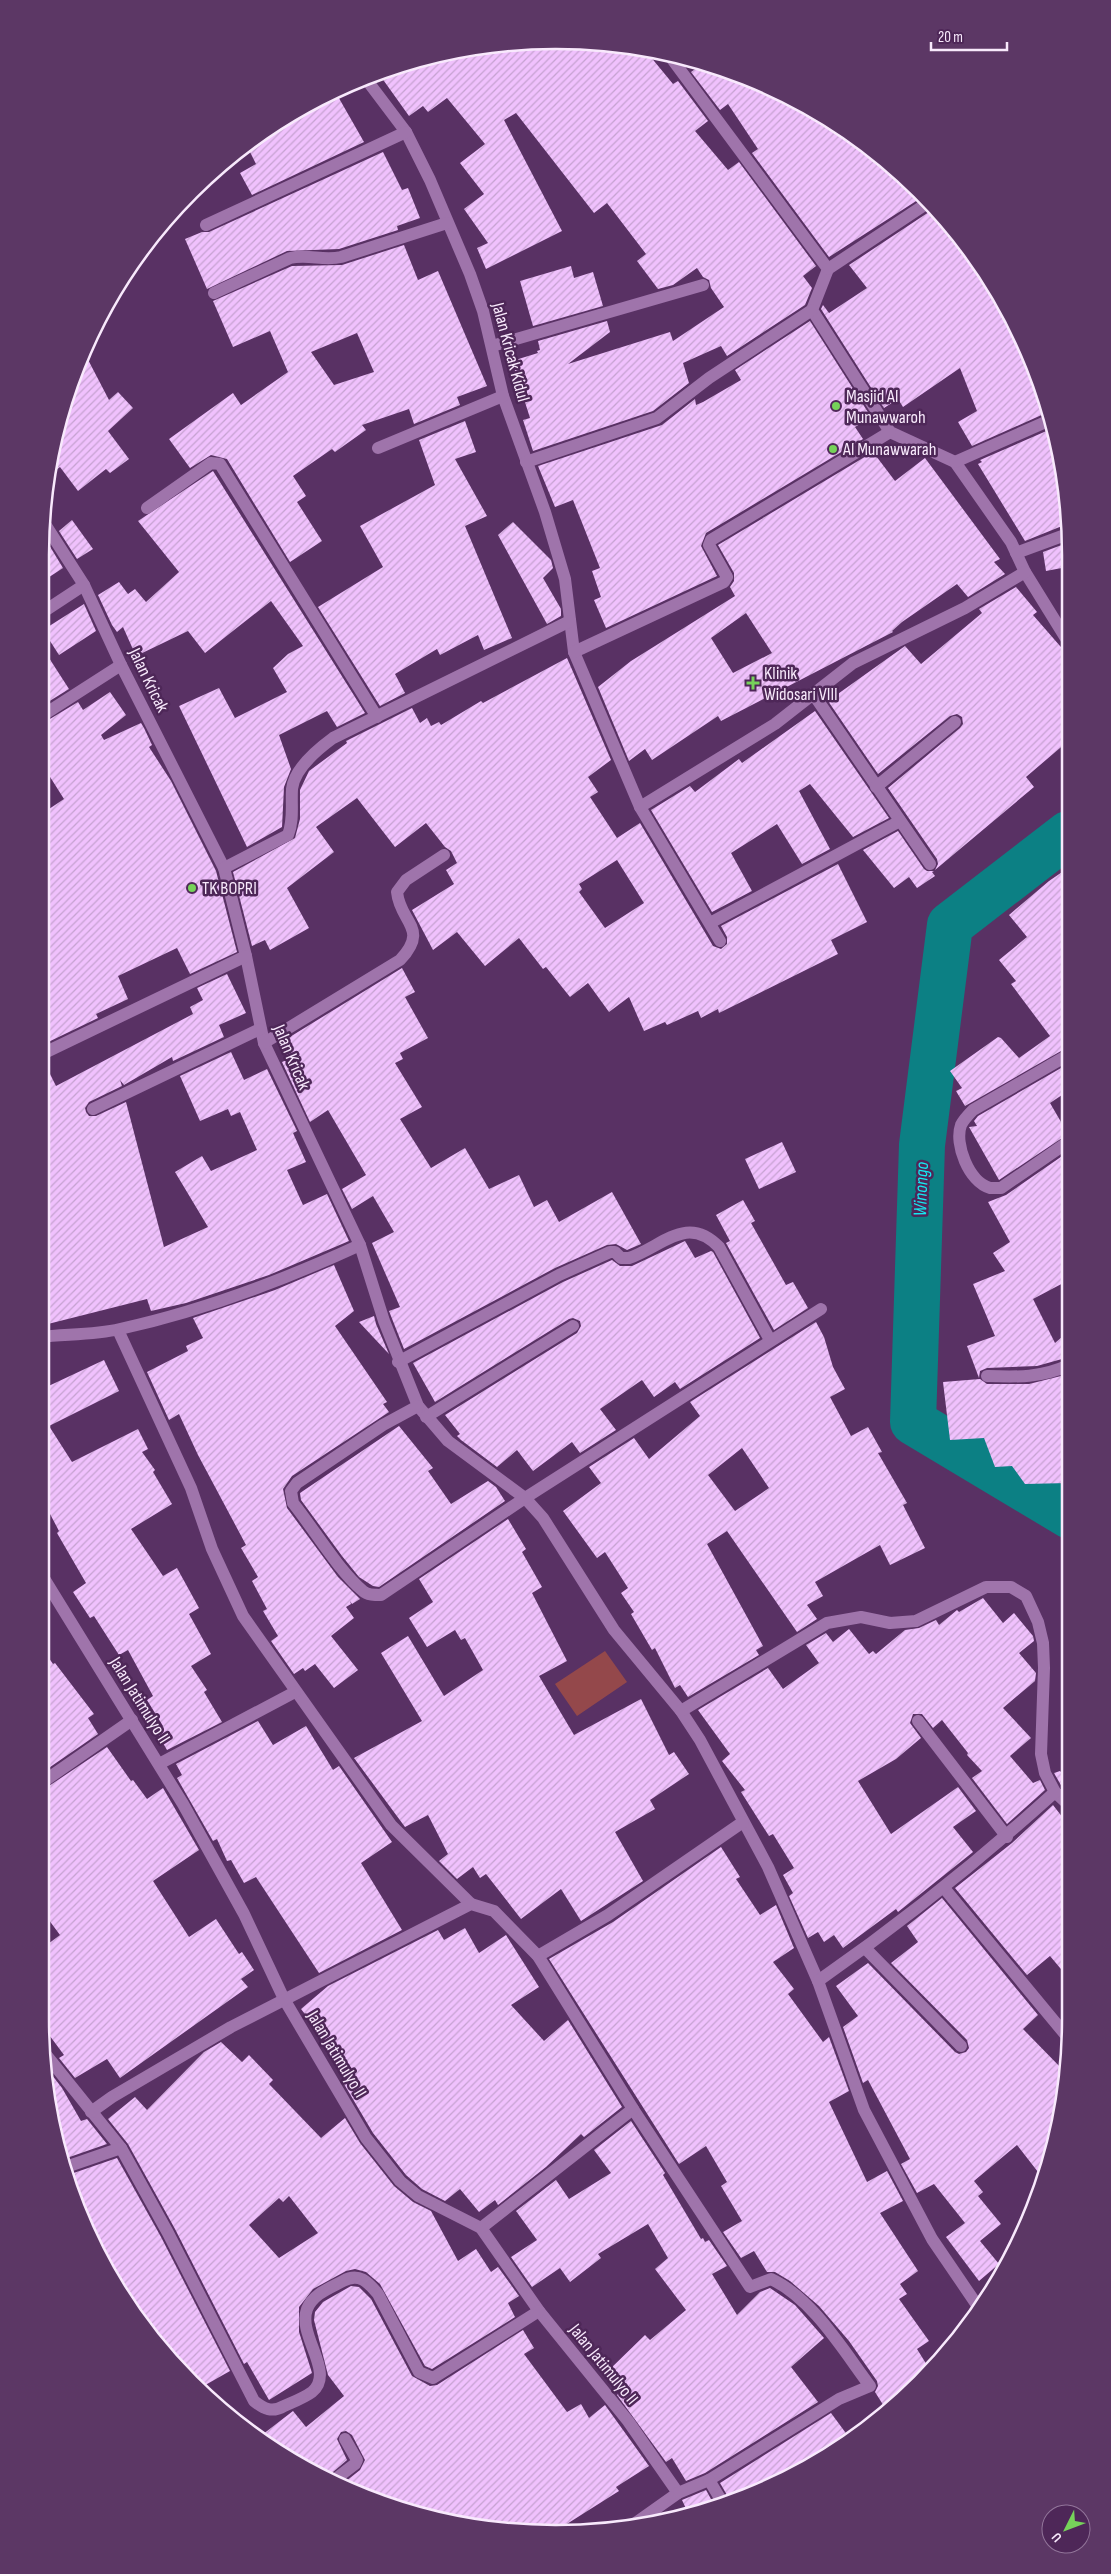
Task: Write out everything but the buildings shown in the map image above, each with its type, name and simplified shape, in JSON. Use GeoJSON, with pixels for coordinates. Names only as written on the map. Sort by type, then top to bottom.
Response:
{"type":"FeatureCollection","features":[{"type":"Feature","properties":{"kind":"street"},"geometry":{"type":"LineString","coordinates":[[675,63],[828,269]]}},
{"type":"Feature","properties":{"kind":"street","name":"Jalan Kricak Kidul"},"geometry":{"type":"LineString","coordinates":[[370,84],[406,132],[470,274],[492,346],[503,396],[545,512],[565,579],[574,652],[640,807],[720,940]]}},
{"type":"Feature","properties":{"kind":"street"},"geometry":{"type":"LineString","coordinates":[[206,225],[406,132]]}},
{"type":"Feature","properties":{"kind":"street"},"geometry":{"type":"LineString","coordinates":[[526,462],[657,418],[709,378],[812,310],[828,269],[923,206]]}},
{"type":"Feature","properties":{"kind":"street"},"geometry":{"type":"LineString","coordinates":[[214,293],[290,258],[302,255],[331,259],[341,258],[447,223]]}},
{"type":"Feature","properties":{"kind":"street"},"geometry":{"type":"LineString","coordinates":[[492,346],[703,285]]}},
{"type":"Feature","properties":{"kind":"street"},"geometry":{"type":"LineString","coordinates":[[812,310],[890,432],[955,462],[1016,553],[1025,572],[1062,623]]}},
{"type":"Feature","properties":{"kind":"street"},"geometry":{"type":"LineString","coordinates":[[378,448],[503,396]]}},
{"type":"Feature","properties":{"kind":"street"},"geometry":{"type":"LineString","coordinates":[[955,462],[1044,422]]}},
{"type":"Feature","properties":{"kind":"street"},"geometry":{"type":"LineString","coordinates":[[574,652],[724,582],[726,574],[709,542],[890,432]]}},
{"type":"Feature","properties":{"kind":"street"},"geometry":{"type":"LineString","coordinates":[[147,508],[210,463],[220,464],[376,717]]}},
{"type":"Feature","properties":{"kind":"street","name":"Jalan Kricak"},"geometry":{"type":"LineString","coordinates":[[50,531],[84,585],[121,665],[224,868],[246,956],[264,1044],[360,1245],[398,1362],[418,1406],[426,1418],[448,1441],[525,1498],[543,1518],[614,1630],[681,1711],[700,1740],[768,1867],[818,1981],[864,2110],[932,2239],[975,2302]]}},
{"type":"Feature","properties":{"kind":"street"},"geometry":{"type":"LineString","coordinates":[[1016,553],[1061,536]]}},
{"type":"Feature","properties":{"kind":"street"},"geometry":{"type":"LineString","coordinates":[[640,807],[775,724],[814,695],[853,662],[965,608],[1025,572]]}},
{"type":"Feature","properties":{"kind":"street"},"geometry":{"type":"LineString","coordinates":[[49,608],[84,585]]}},
{"type":"Feature","properties":{"kind":"street"},"geometry":{"type":"LineString","coordinates":[[224,868],[288,835],[292,826],[293,783],[321,747],[376,717],[570,621]]}},
{"type":"Feature","properties":{"kind":"street"},"geometry":{"type":"LineString","coordinates":[[49,712],[121,665]]}},
{"type":"Feature","properties":{"kind":"street"},"geometry":{"type":"LineString","coordinates":[[814,695],[930,864]]}},
{"type":"Feature","properties":{"kind":"street"},"geometry":{"type":"LineString","coordinates":[[876,787],[955,722]]}},
{"type":"Feature","properties":{"kind":"street"},"geometry":{"type":"LineString","coordinates":[[710,923],[900,822]]}},
{"type":"Feature","properties":{"kind":"street"},"geometry":{"type":"LineString","coordinates":[[264,1044],[400,960],[413,943],[414,932],[398,901],[397,892],[406,880],[444,855]]}},
{"type":"Feature","properties":{"kind":"street"},"geometry":{"type":"LineString","coordinates":[[49,1051],[246,956]]}},
{"type":"Feature","properties":{"kind":"street"},"geometry":{"type":"LineString","coordinates":[[93,1109],[260,1028]]}},
{"type":"Feature","properties":{"kind":"street"},"geometry":{"type":"LineString","coordinates":[[1062,1058],[973,1110],[966,1116],[961,1126],[959,1140],[962,1154],[973,1176],[989,1188],[1002,1188],[1062,1146]]}},
{"type":"Feature","properties":{"kind":"street"},"geometry":{"type":"LineString","coordinates":[[398,1362],[559,1275],[610,1252],[615,1252],[622,1258],[629,1258],[679,1234],[694,1231],[710,1237],[719,1247],[770,1340]]}},
{"type":"Feature","properties":{"kind":"street"},"geometry":{"type":"LineString","coordinates":[[49,1336],[118,1330],[177,1314],[301,1272],[360,1245]]}},
{"type":"Feature","properties":{"kind":"street"},"geometry":{"type":"LineString","coordinates":[[418,1406],[353,1444],[297,1483],[291,1491],[294,1503],[364,1592],[381,1595],[525,1498],[821,1309]]}},
{"type":"Feature","properties":{"kind":"street"},"geometry":{"type":"LineString","coordinates":[[426,1418],[573,1326]]}},
{"type":"Feature","properties":{"kind":"street"},"geometry":{"type":"LineString","coordinates":[[118,1330],[190,1488],[212,1549],[243,1616],[295,1692],[391,1825],[471,1904],[494,1911],[538,1956],[633,2109],[750,2288],[771,2279],[784,2285],[807,2305],[870,2386],[839,2399],[709,2480],[678,2493],[643,2518]]}},
{"type":"Feature","properties":{"kind":"street"},"geometry":{"type":"LineString","coordinates":[[987,1376],[1040,1376],[1062,1368]]}},
{"type":"Feature","properties":{"kind":"street","name":"Jalan Jatimulyo II"},"geometry":{"type":"LineString","coordinates":[[49,1586],[159,1764],[244,1914],[284,1999],[366,2138],[400,2180],[418,2196],[481,2228],[539,2311],[628,2421],[678,2493]]}},
{"type":"Feature","properties":{"kind":"street"},"geometry":{"type":"LineString","coordinates":[[681,1711],[827,1624],[861,1616],[890,1623],[916,1621],[986,1587],[1011,1587],[1026,1596],[1032,1606],[1040,1629],[1044,1668],[1041,1754],[1045,1773],[1055,1792],[1062,1799]]}},
{"type":"Feature","properties":{"kind":"street"},"geometry":{"type":"LineString","coordinates":[[159,1764],[295,1692]]}},
{"type":"Feature","properties":{"kind":"street"},"geometry":{"type":"LineString","coordinates":[[49,1778],[132,1720]]}},
{"type":"Feature","properties":{"kind":"street"},"geometry":{"type":"LineString","coordinates":[[918,1721],[1006,1836]]}},
{"type":"Feature","properties":{"kind":"street"},"geometry":{"type":"LineString","coordinates":[[818,1981],[944,1888],[1055,1792]]}},
{"type":"Feature","properties":{"kind":"street"},"geometry":{"type":"LineString","coordinates":[[538,1956],[608,1915],[743,1822]]}},
{"type":"Feature","properties":{"kind":"street"},"geometry":{"type":"LineString","coordinates":[[944,1888],[1062,2030]]}},
{"type":"Feature","properties":{"kind":"street"},"geometry":{"type":"LineString","coordinates":[[91,2112],[112,2097],[231,2026],[471,1904]]}},
{"type":"Feature","properties":{"kind":"street"},"geometry":{"type":"LineString","coordinates":[[865,1948],[961,2046]]}},
{"type":"Feature","properties":{"kind":"street"},"geometry":{"type":"LineString","coordinates":[[51,2061],[121,2148],[168,2233],[254,2401],[268,2410],[279,2409],[311,2392],[316,2387],[320,2370],[312,2348],[306,2314],[308,2307],[319,2294],[348,2278],[358,2277],[371,2286],[378,2294],[419,2372],[433,2378],[539,2311]]}},
{"type":"Feature","properties":{"kind":"street"},"geometry":{"type":"LineString","coordinates":[[481,2228],[633,2109]]}},
{"type":"Feature","properties":{"kind":"street"},"geometry":{"type":"LineString","coordinates":[[71,2165],[121,2148]]}},
{"type":"Feature","properties":{"kind":"street"},"geometry":{"type":"LineString","coordinates":[[339,2477],[355,2464],[357,2460],[345,2439]]}},
{"type":"Feature","properties":{"kind":"street"},"geometry":{"type":"LineString","coordinates":[[709,2480],[719,2497]]}},
{"type":"Feature","properties":{"kind":"shaded area"},"geometry":{"type":"Polygon","coordinates":[[[605,1651],[627,1682],[577,1716],[555,1684],[605,1651]]]}},
{"type":"Feature","properties":{"kind":"waterway","name":"Winongo"},"geometry":{"type":"LineString","coordinates":[[1062,839],[950,925],[922,1145],[913,1422],[1062,1511]]}},
{"type":"Feature","properties":{"kind":"place","name":"Masjid Al Munawwaroh"},"geometry":{"type":"Point","coordinates":[836,406]}},
{"type":"Feature","properties":{"kind":"place","name":"Al Munawwarah"},"geometry":{"type":"Point","coordinates":[833,449]}},
{"type":"Feature","properties":{"kind":"place","name":"Klinik Widosari VIII"},"geometry":{"type":"Point","coordinates":[753,683]}},
{"type":"Feature","properties":{"kind":"place","name":"TK BOPRI"},"geometry":{"type":"Point","coordinates":[192,888]}}]}
